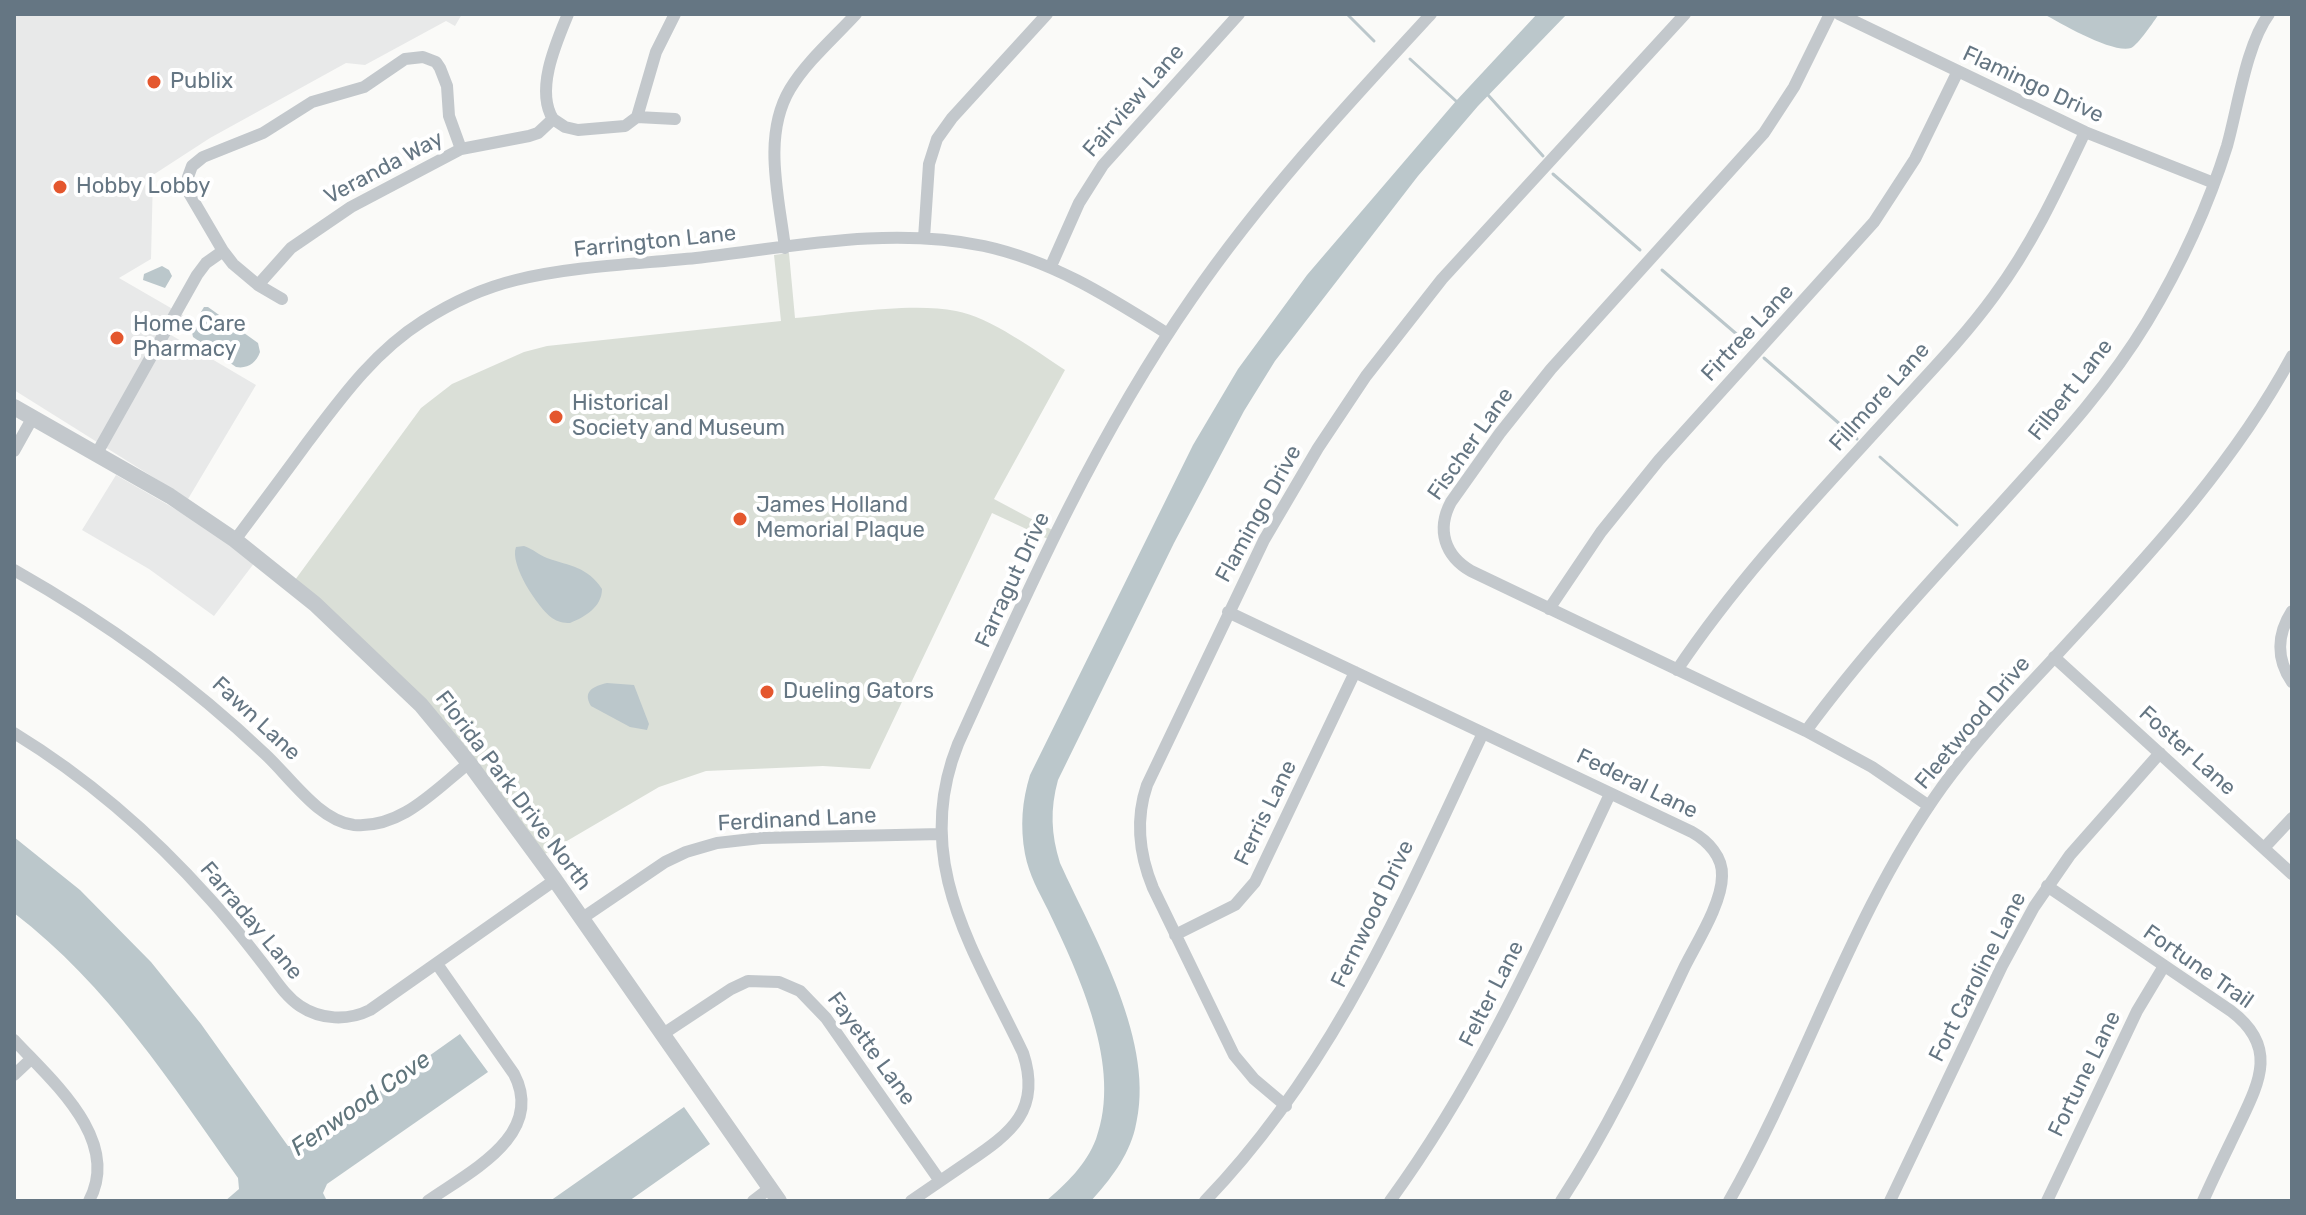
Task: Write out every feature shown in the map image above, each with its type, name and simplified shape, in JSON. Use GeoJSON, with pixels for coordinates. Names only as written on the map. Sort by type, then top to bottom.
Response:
{"type":"FeatureCollection","features":[{"type":"Feature","properties":{"kind":"street"},"geometry":{"type":"LineString","coordinates":[[568,14],[556,47],[546,93],[553,119],[565,127],[582,130],[625,126],[637,117],[656,52],[675,14]]}},
{"type":"Feature","properties":{"kind":"street"},"geometry":{"type":"LineString","coordinates":[[785,248],[775,146],[778,118],[796,80],[856,14]]}},
{"type":"Feature","properties":{"kind":"street"},"geometry":{"type":"LineString","coordinates":[[924,238],[929,164],[937,139],[952,118],[1047,14]]}},
{"type":"Feature","properties":{"kind":"street","name":"Fairview Lane"},"geometry":{"type":"LineString","coordinates":[[1051,266],[1079,203],[1103,165],[1239,14]]}},
{"type":"Feature","properties":{"kind":"street","name":"Farragut Drive"},"geometry":{"type":"LineString","coordinates":[[911,1201],[1011,1130],[1024,1110],[1029,1089],[1029,1072],[1023,1053],[952,899],[943,864],[941,834],[945,789],[962,736],[1083,478],[1168,334],[1267,197],[1431,14]]}},
{"type":"Feature","properties":{"kind":"street","name":"Flamingo Drive"},"geometry":{"type":"LineString","coordinates":[[1286,1106],[1254,1079],[1234,1055],[1144,865],[1139,835],[1142,804],[1154,769],[1228,612],[1293,489],[1352,397],[1442,279],[1685,14]]}},
{"type":"Feature","properties":{"kind":"street","name":"Fischer Lane"},"geometry":{"type":"LineString","coordinates":[[1830,14],[1794,87],[1764,133],[1545,376],[1470,474],[1446,513],[1443,524],[1445,540],[1457,562],[1471,571],[1806,731],[1872,767],[1929,806]]}},
{"type":"Feature","properties":{"kind":"street","name":"Flamingo Drive"},"geometry":{"type":"LineString","coordinates":[[1839,14],[2085,132],[2214,183]]}},
{"type":"Feature","properties":{"kind":"street","name":"Filbert Lane"},"geometry":{"type":"LineString","coordinates":[[1806,731],[1877,638],[2068,430],[2110,378],[2162,295],[2188,243],[2214,183],[2255,39],[2269,14]]}},
{"type":"Feature","properties":{"kind":"street"},"geometry":{"type":"LineString","coordinates":[[282,299],[258,285],[223,251],[189,193],[188,177],[192,166],[203,157],[263,133],[312,102],[364,87],[405,59],[423,57],[436,62],[440,68],[447,86],[449,116],[461,149]]}},
{"type":"Feature","properties":{"kind":"street","name":"Firtree Lane"},"geometry":{"type":"LineString","coordinates":[[1549,609],[1607,524],[1659,460],[1874,222],[1915,159],[1958,71]]}},
{"type":"Feature","properties":{"kind":"street"},"geometry":{"type":"LineString","coordinates":[[637,117],[675,119]]}},
{"type":"Feature","properties":{"kind":"street","name":"Veranda Way"},"geometry":{"type":"LineString","coordinates":[[258,285],[291,248],[330,219],[461,149],[529,136],[538,133],[553,119]]}},
{"type":"Feature","properties":{"kind":"street","name":"Fillmore Lane"},"geometry":{"type":"LineString","coordinates":[[1677,670],[1762,556],[1984,309],[2039,226],[2085,132]]}},
{"type":"Feature","properties":{"kind":"street","name":"Farrington Lane"},"geometry":{"type":"LineString","coordinates":[[235,540],[368,366],[407,332],[457,302],[489,288],[535,276],[853,240],[924,238],[986,246],[1051,266],[1102,292],[1168,334]]}},
{"type":"Feature","properties":{"kind":"street"},"geometry":{"type":"LineString","coordinates":[[97,453],[197,275],[206,263],[223,251]]}},
{"type":"Feature","properties":{"kind":"street","name":"Fleetwood Drive"},"geometry":{"type":"LineString","coordinates":[[1729,1201],[1874,901],[1929,806],[1974,746],[2198,498],[2254,420],[2292,356]]}},
{"type":"Feature","properties":{"kind":"street","name":"Florida Park Drive North"},"geometry":{"type":"LineString","coordinates":[[14,407],[170,496],[235,540],[303,594],[421,705],[469,763],[555,880],[775,1195]]}},
{"type":"Feature","properties":{"kind":"street"},"geometry":{"type":"LineString","coordinates":[[14,451],[33,417]]}},
{"type":"Feature","properties":{"kind":"street","name":"Fawn Lane"},"geometry":{"type":"LineString","coordinates":[[14,570],[110,628],[188,684],[335,821],[363,825],[396,818],[469,763]]}},
{"type":"Feature","properties":{"kind":"street"},"geometry":{"type":"LineString","coordinates":[[2292,611],[2284,626],[2280,647],[2283,666],[2292,682]]}},
{"type":"Feature","properties":{"kind":"street","name":"Federal Lane"},"geometry":{"type":"LineString","coordinates":[[1228,612],[1700,837],[1719,859],[1722,881],[1713,908],[1617,1107],[1561,1201]]}},
{"type":"Feature","properties":{"kind":"street","name":"Foster Lane"},"geometry":{"type":"LineString","coordinates":[[2054,657],[2292,874]]}},
{"type":"Feature","properties":{"kind":"street","name":"Ferris Lane"},"geometry":{"type":"LineString","coordinates":[[1175,935],[1235,905],[1255,882],[1355,672]]}},
{"type":"Feature","properties":{"kind":"street","name":"Farraday Lane"},"geometry":{"type":"LineString","coordinates":[[14,733],[102,797],[167,854],[217,906],[289,996],[308,1011],[329,1017],[346,1018],[363,1014],[555,880]]}},
{"type":"Feature","properties":{"kind":"street","name":"Fernwood Drive"},"geometry":{"type":"LineString","coordinates":[[1205,1201],[1286,1106],[1324,1050],[1369,972],[1483,733]]}},
{"type":"Feature","properties":{"kind":"street","name":"Fort Caroline Lane"},"geometry":{"type":"LineString","coordinates":[[1890,1201],[2007,956],[2047,886],[2086,835],[2160,753]]}},
{"type":"Feature","properties":{"kind":"street","name":"Felter Lane"},"geometry":{"type":"LineString","coordinates":[[1390,1201],[1444,1123],[1481,1060],[1610,794]]}},
{"type":"Feature","properties":{"kind":"street"},"geometry":{"type":"LineString","coordinates":[[2264,848],[2292,818]]}},
{"type":"Feature","properties":{"kind":"street","name":"Ferdinand Lane"},"geometry":{"type":"LineString","coordinates":[[581,919],[665,862],[717,843],[761,838],[941,834]]}},
{"type":"Feature","properties":{"kind":"street","name":"Fortune Trail"},"geometry":{"type":"LineString","coordinates":[[2047,886],[2243,1021],[2256,1037],[2261,1053],[2256,1089],[2203,1201]]}},
{"type":"Feature","properties":{"kind":"street"},"geometry":{"type":"LineString","coordinates":[[428,1201],[502,1146],[518,1124],[522,1108],[521,1091],[514,1074],[437,964]]}},
{"type":"Feature","properties":{"kind":"street","name":"Fortune Lane"},"geometry":{"type":"LineString","coordinates":[[2047,1201],[2131,1023],[2164,966]]}},
{"type":"Feature","properties":{"kind":"street","name":"Fayette Lane"},"geometry":{"type":"LineString","coordinates":[[663,1034],[748,981],[779,982],[800,991],[826,1018],[940,1181]]}},
{"type":"Feature","properties":{"kind":"street"},"geometry":{"type":"LineString","coordinates":[[14,1040],[70,1103],[95,1145],[98,1169],[94,1193],[89,1201]]}},
{"type":"Feature","properties":{"kind":"street"},"geometry":{"type":"LineString","coordinates":[[14,1075],[31,1059]]}},
{"type":"Feature","properties":{"kind":"street"},"geometry":{"type":"LineString","coordinates":[[753,1201],[775,1195]]}},
{"type":"Feature","properties":{"kind":"shaded area"},"geometry":{"type":"Polygon","coordinates":[[[14,14],[462,14],[455,26],[446,21],[365,65],[346,63],[210,138],[153,175],[151,259],[119,278],[183,315],[171,335],[256,385],[188,499],[14,390],[14,14]]]}},
{"type":"Feature","properties":{"kind":"shaded area"},"geometry":{"type":"Polygon","coordinates":[[[1537,14],[1567,14],[1478,106],[1418,176],[1275,361],[1244,411],[1174,543],[1058,780],[1053,811],[1057,852],[1119,992],[1138,1062],[1140,1096],[1135,1129],[1128,1149],[1091,1201],[1046,1201],[1075,1173],[1092,1148],[1103,1111],[1104,1082],[1101,1052],[1084,992],[1025,854],[1023,814],[1030,775],[1193,445],[1238,369],[1307,275],[1456,101],[1537,14]]]}},
{"type":"Feature","properties":{"kind":"shaded area"},"geometry":{"type":"Polygon","coordinates":[[[2044,14],[2159,14],[2134,46],[2123,49],[2088,37],[2044,14]]]}},
{"type":"Feature","properties":{"kind":"shaded area"},"geometry":{"type":"Polygon","coordinates":[[[789,253],[795,318],[898,308],[956,311],[998,327],[1065,370],[994,499],[1054,531],[1050,540],[992,513],[870,769],[823,766],[706,771],[659,787],[543,855],[475,771],[295,580],[421,408],[452,384],[524,352],[547,346],[781,321],[774,255],[789,253]]]}},
{"type":"Feature","properties":{"kind":"shaded area"},"geometry":{"type":"Polygon","coordinates":[[[162,266],[172,276],[165,288],[143,280],[144,274],[162,266]]]}},
{"type":"Feature","properties":{"kind":"shaded area"},"geometry":{"type":"Polygon","coordinates":[[[204,307],[258,343],[260,352],[254,362],[236,367],[193,337],[191,328],[204,307]]]}},
{"type":"Feature","properties":{"kind":"shaded area"},"geometry":{"type":"Polygon","coordinates":[[[116,475],[191,518],[255,562],[214,616],[149,569],[82,530],[116,475]]]}},
{"type":"Feature","properties":{"kind":"shaded area"},"geometry":{"type":"Polygon","coordinates":[[[524,546],[591,576],[602,589],[596,606],[570,623],[561,622],[546,613],[533,596],[517,564],[516,547],[524,546]]]}},
{"type":"Feature","properties":{"kind":"shaded area"},"geometry":{"type":"Polygon","coordinates":[[[607,683],[634,685],[649,724],[647,730],[630,727],[591,706],[589,693],[607,683]]]}},
{"type":"Feature","properties":{"kind":"shaded area"},"geometry":{"type":"Polygon","coordinates":[[[14,837],[80,890],[151,962],[201,1024],[288,1146],[302,1146],[460,1034],[488,1072],[327,1184],[323,1193],[327,1201],[225,1201],[239,1189],[238,1178],[162,1071],[109,1003],[48,941],[14,913],[14,837]]]}},
{"type":"Feature","properties":{"kind":"shaded area"},"geometry":{"type":"Polygon","coordinates":[[[684,1107],[710,1144],[629,1201],[550,1201],[684,1107]]]}},
{"type":"Feature","properties":{"kind":"waterway"},"geometry":{"type":"LineString","coordinates":[[1347,14],[1374,41]]}},
{"type":"Feature","properties":{"kind":"waterway"},"geometry":{"type":"LineString","coordinates":[[1410,59],[1456,101]]}},
{"type":"Feature","properties":{"kind":"waterway"},"geometry":{"type":"LineString","coordinates":[[1488,95],[1543,156]]}},
{"type":"Feature","properties":{"kind":"waterway"},"geometry":{"type":"LineString","coordinates":[[1553,174],[1640,250]]}},
{"type":"Feature","properties":{"kind":"waterway"},"geometry":{"type":"LineString","coordinates":[[1662,270],[1740,337]]}},
{"type":"Feature","properties":{"kind":"waterway"},"geometry":{"type":"LineString","coordinates":[[1764,358],[1857,439]]}},
{"type":"Feature","properties":{"kind":"waterway"},"geometry":{"type":"LineString","coordinates":[[1880,457],[1957,525]]}},
{"type":"Feature","properties":{"kind":"place","name":"Publix"},"geometry":{"type":"Point","coordinates":[154,82]}},
{"type":"Feature","properties":{"kind":"place","name":"Hobby Lobby"},"geometry":{"type":"Point","coordinates":[60,187]}},
{"type":"Feature","properties":{"kind":"place","name":"Home Care Pharmacy"},"geometry":{"type":"Point","coordinates":[117,338]}},
{"type":"Feature","properties":{"kind":"place","name":"Historical Society and Museum"},"geometry":{"type":"Point","coordinates":[556,417]}},
{"type":"Feature","properties":{"kind":"place","name":"James Holland Memorial Plaque"},"geometry":{"type":"Point","coordinates":[740,519]}},
{"type":"Feature","properties":{"kind":"place","name":"Dueling Gators"},"geometry":{"type":"Point","coordinates":[767,692]}},
{"type":"Feature","properties":{"kind":"water label","name":"Fenwood Cove"},"geometry":{"type":"Point","coordinates":[361,1104]}}]}
